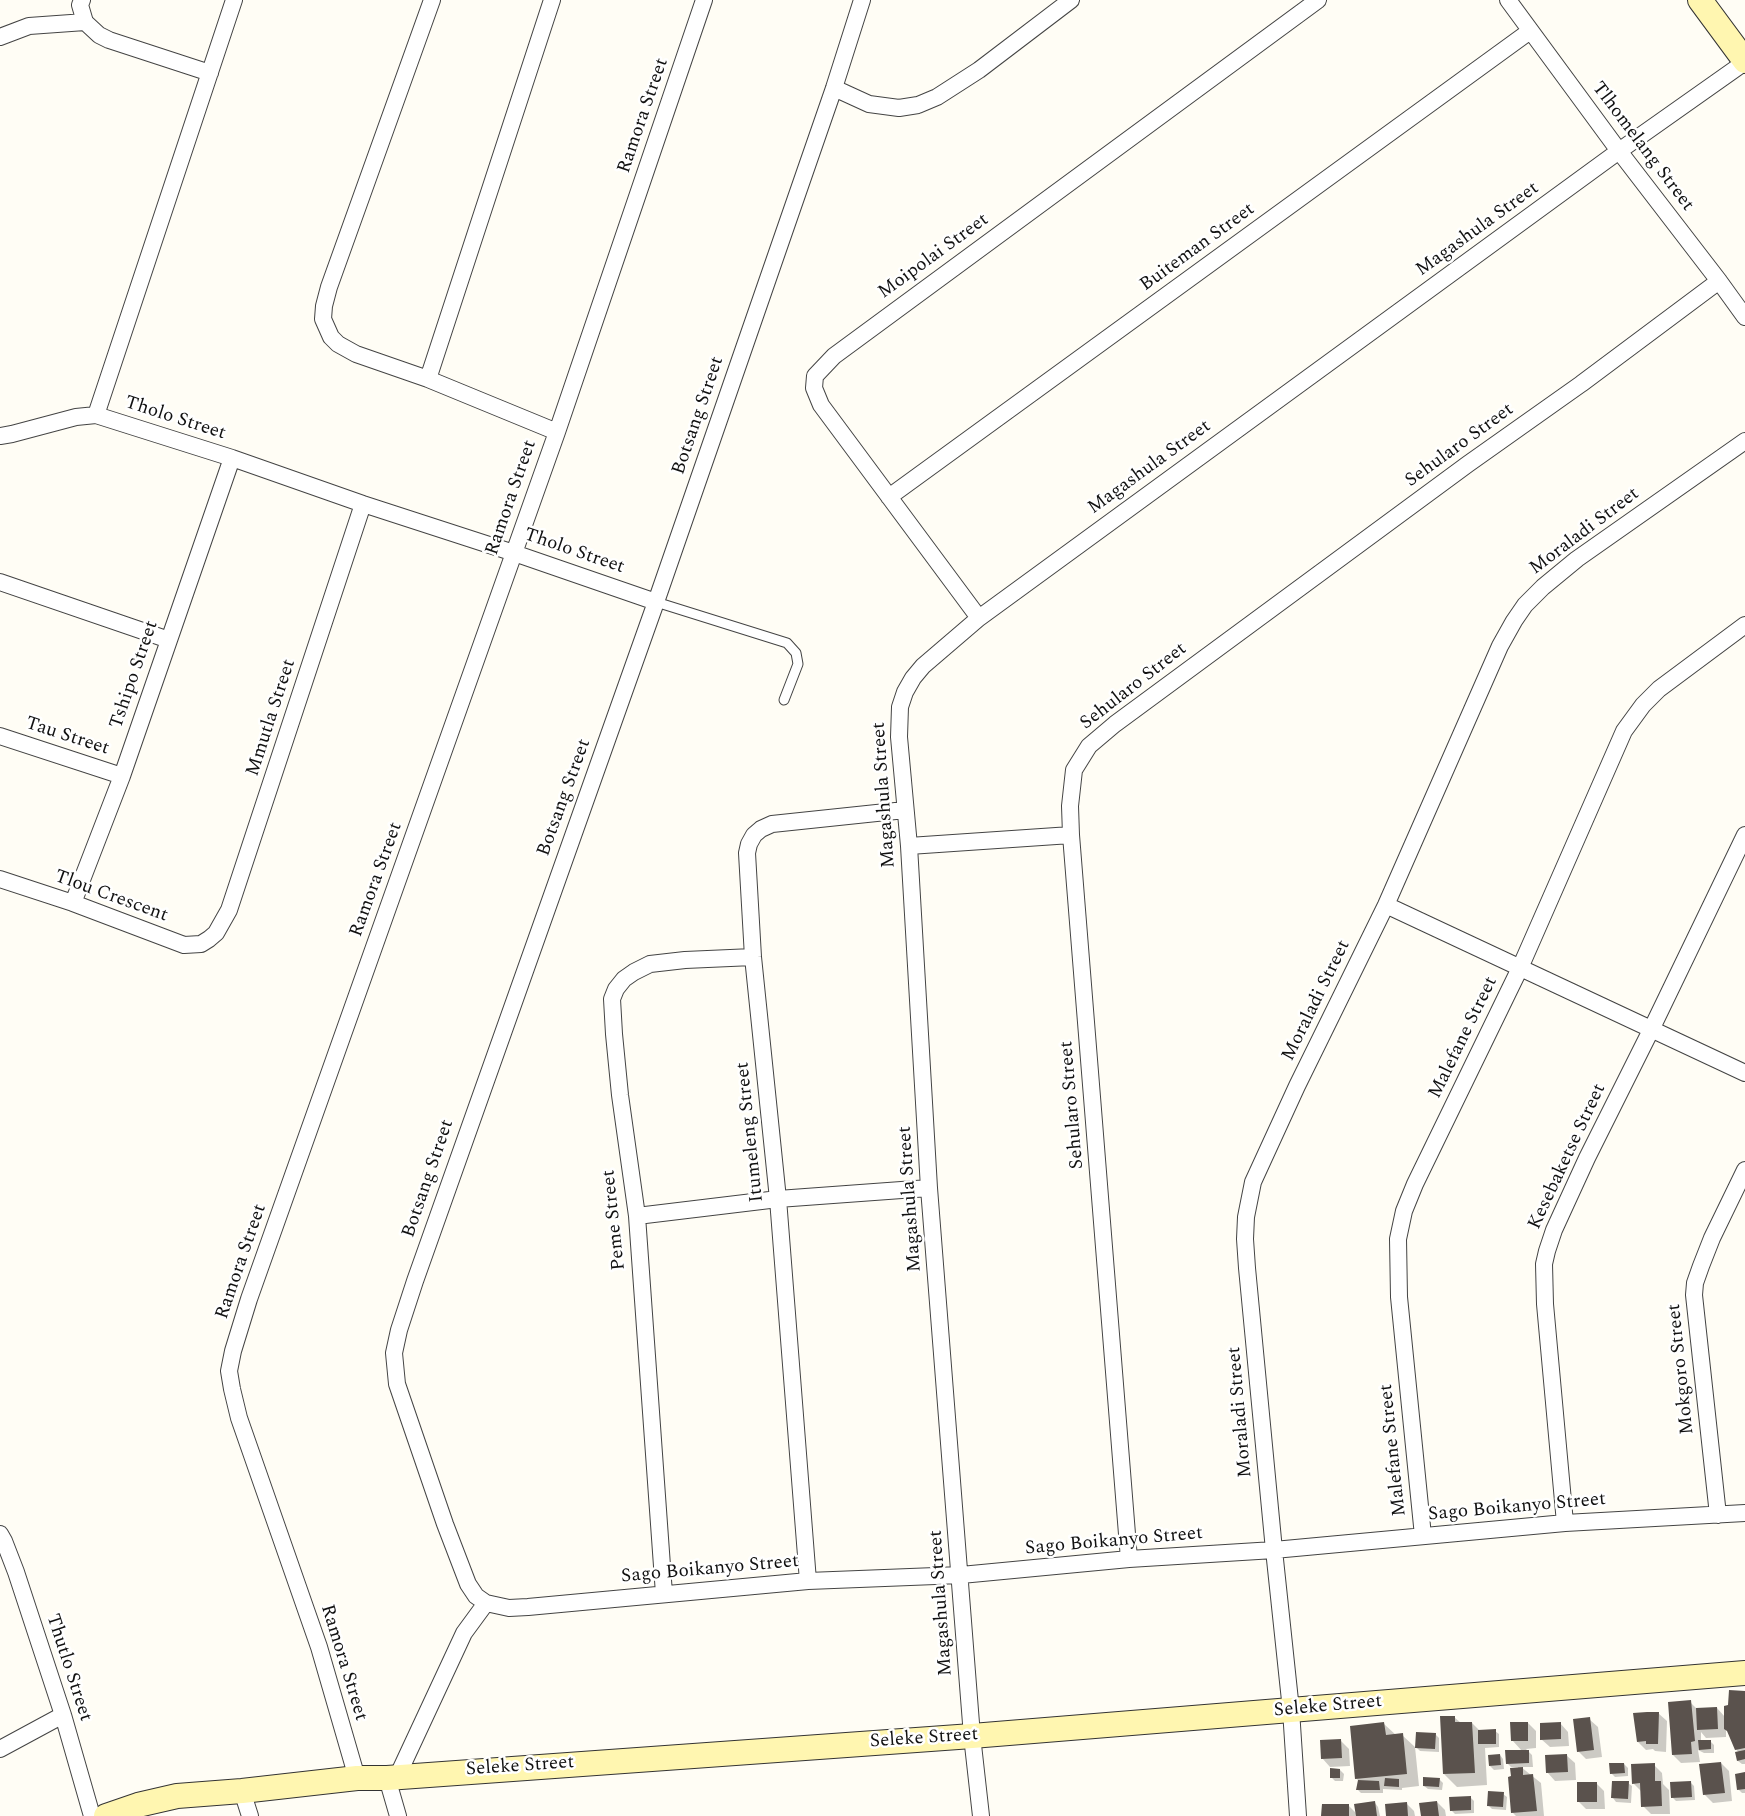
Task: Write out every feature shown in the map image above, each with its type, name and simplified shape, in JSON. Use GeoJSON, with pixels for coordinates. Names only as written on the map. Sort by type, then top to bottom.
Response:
{"type":"FeatureCollection","features":[{"type":"Feature","properties":{"kind":"street"},"geometry":{"type":"LineString","coordinates":[[82,0],[80,5],[85,22],[91,29],[108,40],[210,73]]}},
{"type":"Feature","properties":{"kind":"street","name":"Tholo Street"},"geometry":{"type":"LineString","coordinates":[[234,0],[96,415],[232,458],[656,602]]}},
{"type":"Feature","properties":{"kind":"street"},"geometry":{"type":"LineString","coordinates":[[432,0],[329,287],[323,319],[331,337],[344,348],[356,354],[428,378],[557,432]]}},
{"type":"Feature","properties":{"kind":"street"},"geometry":{"type":"LineString","coordinates":[[428,378],[552,0]]}},
{"type":"Feature","properties":{"kind":"street","name":"Ramora Street"},"geometry":{"type":"LineString","coordinates":[[357,1778],[319,1647],[239,1418],[230,1371],[233,1351],[249,1299],[557,432],[704,0]]}},
{"type":"Feature","properties":{"kind":"street","name":"Botsang Street"},"geometry":{"type":"LineString","coordinates":[[486,1603],[476,1596],[460,1566],[401,1400],[397,1384],[394,1354],[415,1281],[656,602],[834,88],[862,0]]}},
{"type":"Feature","properties":{"kind":"street"},"geometry":{"type":"LineString","coordinates":[[834,88],[869,104],[900,108],[918,105],[937,96],[979,70],[1071,0]]}},
{"type":"Feature","properties":{"kind":"street","name":"Moipolai Street"},"geometry":{"type":"LineString","coordinates":[[979,618],[818,399],[814,382],[815,376],[834,356],[1318,0]]}},
{"type":"Feature","properties":{"kind":"street","name":"Tlhomelang Street"},"geometry":{"type":"LineString","coordinates":[[1508,0],[1619,151],[1745,316]]}},
{"type":"Feature","properties":{"kind":"street"},"geometry":{"type":"LineString","coordinates":[[1700,0],[1745,62]]}},
{"type":"Feature","properties":{"kind":"street"},"geometry":{"type":"LineString","coordinates":[[0,37],[29,26],[85,22]]}},
{"type":"Feature","properties":{"kind":"street","name":"Buiteman Street"},"geometry":{"type":"LineString","coordinates":[[889,497],[1530,31]]}},
{"type":"Feature","properties":{"kind":"street","name":"Magashula Street"},"geometry":{"type":"LineString","coordinates":[[981,1816],[972,1736],[961,1575],[929,1188],[909,846],[899,724],[900,707],[905,692],[923,666],[979,618],[1619,151],[1745,62]]}},
{"type":"Feature","properties":{"kind":"street","name":"Sehularo Street"},"geometry":{"type":"LineString","coordinates":[[1129,1559],[1071,835],[1070,806],[1074,770],[1089,746],[1115,724],[1468,464],[1581,384],[1719,280]]}},
{"type":"Feature","properties":{"kind":"street"},"geometry":{"type":"LineString","coordinates":[[0,436],[76,417],[96,415]]}},
{"type":"Feature","properties":{"kind":"street","name":"Moraladi Street"},"geometry":{"type":"LineString","coordinates":[[1298,1816],[1291,1710],[1245,1239],[1249,1198],[1260,1164],[1386,905],[1500,646],[1525,605],[1543,587],[1577,559],[1745,441]]}},
{"type":"Feature","properties":{"kind":"street","name":"Tshipo Street"},"geometry":{"type":"LineString","coordinates":[[73,903],[122,776],[232,458]]}},
{"type":"Feature","properties":{"kind":"street","name":"Mmutla Street"},"geometry":{"type":"LineString","coordinates":[[209,939],[224,921],[229,910],[363,504]]}},
{"type":"Feature","properties":{"kind":"street"},"geometry":{"type":"LineString","coordinates":[[0,582],[168,640]]}},
{"type":"Feature","properties":{"kind":"street","name":"Malefane Street"},"geometry":{"type":"LineString","coordinates":[[1423,1536],[1400,1304],[1397,1254],[1400,1225],[1415,1184],[1520,968],[1624,731],[1643,705],[1659,689],[1745,625]]}},
{"type":"Feature","properties":{"kind":"street","name":"Tau Street"},"geometry":{"type":"LineString","coordinates":[[0,736],[122,776]]}},
{"type":"Feature","properties":{"kind":"street","name":"Itumeleng Street"},"geometry":{"type":"LineString","coordinates":[[808,1580],[778,1200],[753,957],[747,853],[750,844],[761,829],[772,824],[905,810]]}},
{"type":"Feature","properties":{"kind":"street"},"geometry":{"type":"LineString","coordinates":[[909,846],[1071,835]]}},
{"type":"Feature","properties":{"kind":"street","name":"Kesebaketse Street"},"geometry":{"type":"LineString","coordinates":[[1565,1522],[1545,1304],[1545,1257],[1554,1230],[1586,1158],[1651,1030],[1745,835]]}},
{"type":"Feature","properties":{"kind":"street","name":"Tlou Crescent"},"geometry":{"type":"LineString","coordinates":[[0,879],[73,903],[184,945],[201,944],[209,939]]}},
{"type":"Feature","properties":{"kind":"street"},"geometry":{"type":"LineString","coordinates":[[1386,905],[1745,1073]]}},
{"type":"Feature","properties":{"kind":"street","name":"Peme Street"},"geometry":{"type":"LineString","coordinates":[[664,1594],[637,1216],[616,1057],[612,999],[616,989],[624,979],[650,964],[684,960],[753,957]]}},
{"type":"Feature","properties":{"kind":"street","name":"Mokgoro Street"},"geometry":{"type":"LineString","coordinates":[[1718,1515],[1694,1295],[1695,1284],[1704,1259],[1745,1170]]}},
{"type":"Feature","properties":{"kind":"street"},"geometry":{"type":"LineString","coordinates":[[637,1216],[778,1200],[929,1188]]}},
{"type":"Feature","properties":{"kind":"street","name":"Sago Boikanyo Street"},"geometry":{"type":"LineString","coordinates":[[486,1603],[508,1608],[528,1608],[808,1580],[961,1575],[1129,1559],[1274,1550],[1565,1522],[1745,1513]]}},
{"type":"Feature","properties":{"kind":"street","name":"Thutlo Street"},"geometry":{"type":"LineString","coordinates":[[0,1534],[16,1572],[63,1716],[92,1816]]}},
{"type":"Feature","properties":{"kind":"street"},"geometry":{"type":"LineString","coordinates":[[398,1816],[392,1777],[464,1633],[486,1603]]}},
{"type":"Feature","properties":{"kind":"street","name":"Seleke Street"},"geometry":{"type":"LineString","coordinates":[[106,1816],[138,1805],[177,1796],[357,1778],[972,1736],[1745,1672]]}},
{"type":"Feature","properties":{"kind":"street"},"geometry":{"type":"LineString","coordinates":[[0,1749],[63,1716]]}},
{"type":"Feature","properties":{"kind":"street"},"geometry":{"type":"LineString","coordinates":[[242,1791],[250,1816]]}},
{"type":"Feature","properties":{"kind":"lane"},"geometry":{"type":"LineString","coordinates":[[656,602],[787,643],[796,653],[798,664],[784,700]]}},
{"type":"Feature","properties":{"kind":"building"},"geometry":{"type":"Polygon","coordinates":[[[1729,1690],[1745,1691],[1745,1748],[1735,1750],[1727,1731],[1724,1729],[1724,1706],[1728,1705],[1729,1690]]]}},
{"type":"Feature","properties":{"kind":"building"},"geometry":{"type":"Polygon","coordinates":[[[1691,1700],[1695,1741],[1691,1742],[1692,1754],[1672,1755],[1668,1702],[1691,1700]]]}},
{"type":"Feature","properties":{"kind":"building"},"geometry":{"type":"Polygon","coordinates":[[[1717,1707],[1718,1729],[1697,1730],[1696,1708],[1717,1707]]]}},
{"type":"Feature","properties":{"kind":"building"},"geometry":{"type":"Polygon","coordinates":[[[1659,1712],[1658,1744],[1646,1744],[1646,1741],[1637,1742],[1633,1713],[1659,1712]]]}},
{"type":"Feature","properties":{"kind":"building"},"geometry":{"type":"Polygon","coordinates":[[[1440,1716],[1455,1716],[1455,1722],[1472,1722],[1475,1773],[1443,1774],[1440,1716]]]}},
{"type":"Feature","properties":{"kind":"building"},"geometry":{"type":"Polygon","coordinates":[[[1590,1717],[1594,1750],[1577,1752],[1573,1719],[1590,1717]]]}},
{"type":"Feature","properties":{"kind":"building"},"geometry":{"type":"Polygon","coordinates":[[[1384,1722],[1386,1735],[1403,1733],[1407,1774],[1355,1779],[1350,1726],[1384,1722]]]}},
{"type":"Feature","properties":{"kind":"building"},"geometry":{"type":"Polygon","coordinates":[[[1510,1722],[1528,1722],[1528,1741],[1511,1741],[1510,1722]]]}},
{"type":"Feature","properties":{"kind":"building"},"geometry":{"type":"Polygon","coordinates":[[[1561,1722],[1561,1739],[1540,1740],[1540,1723],[1561,1722]]]}},
{"type":"Feature","properties":{"kind":"building"},"geometry":{"type":"Polygon","coordinates":[[[1496,1729],[1496,1744],[1478,1744],[1478,1730],[1496,1729]]]}},
{"type":"Feature","properties":{"kind":"building"},"geometry":{"type":"Polygon","coordinates":[[[1416,1732],[1436,1733],[1435,1749],[1415,1748],[1416,1732]]]}},
{"type":"Feature","properties":{"kind":"building"},"geometry":{"type":"Polygon","coordinates":[[[1341,1739],[1342,1758],[1321,1759],[1320,1740],[1341,1739]]]}},
{"type":"Feature","properties":{"kind":"building"},"geometry":{"type":"Polygon","coordinates":[[[1698,1740],[1711,1740],[1711,1749],[1699,1750],[1698,1740]]]}},
{"type":"Feature","properties":{"kind":"building"},"geometry":{"type":"Polygon","coordinates":[[[1505,1750],[1529,1750],[1529,1763],[1506,1764],[1505,1750]]]}},
{"type":"Feature","properties":{"kind":"building"},"geometry":{"type":"Polygon","coordinates":[[[1745,1750],[1745,1759],[1737,1761],[1735,1752],[1745,1750]]]}},
{"type":"Feature","properties":{"kind":"building"},"geometry":{"type":"Polygon","coordinates":[[[1500,1754],[1501,1765],[1489,1766],[1488,1755],[1500,1754]]]}},
{"type":"Feature","properties":{"kind":"building"},"geometry":{"type":"Polygon","coordinates":[[[1567,1754],[1568,1772],[1546,1773],[1545,1755],[1567,1754]]]}},
{"type":"Feature","properties":{"kind":"building"},"geometry":{"type":"Polygon","coordinates":[[[1721,1762],[1725,1793],[1703,1795],[1699,1764],[1721,1762]]]}},
{"type":"Feature","properties":{"kind":"building"},"geometry":{"type":"Polygon","coordinates":[[[1609,1763],[1624,1763],[1625,1773],[1610,1774],[1609,1763]]]}},
{"type":"Feature","properties":{"kind":"building"},"geometry":{"type":"Polygon","coordinates":[[[1655,1763],[1655,1781],[1661,1781],[1662,1806],[1641,1807],[1640,1783],[1632,1784],[1631,1764],[1655,1763]]]}},
{"type":"Feature","properties":{"kind":"building"},"geometry":{"type":"Polygon","coordinates":[[[1523,1767],[1523,1775],[1533,1774],[1537,1811],[1511,1813],[1508,1777],[1511,1776],[1510,1768],[1523,1767]]]}},
{"type":"Feature","properties":{"kind":"building"},"geometry":{"type":"Polygon","coordinates":[[[1330,1768],[1340,1769],[1340,1778],[1330,1778],[1330,1768]]]}},
{"type":"Feature","properties":{"kind":"building"},"geometry":{"type":"Polygon","coordinates":[[[1745,1772],[1745,1789],[1737,1790],[1735,1774],[1745,1772]]]}},
{"type":"Feature","properties":{"kind":"building"},"geometry":{"type":"Polygon","coordinates":[[[1423,1777],[1440,1778],[1439,1787],[1423,1786],[1423,1777]]]}},
{"type":"Feature","properties":{"kind":"building"},"geometry":{"type":"Polygon","coordinates":[[[1385,1778],[1399,1779],[1399,1787],[1384,1786],[1385,1778]]]}},
{"type":"Feature","properties":{"kind":"building"},"geometry":{"type":"Polygon","coordinates":[[[1358,1780],[1379,1781],[1380,1790],[1356,1790],[1358,1780]]]}},
{"type":"Feature","properties":{"kind":"building"},"geometry":{"type":"Polygon","coordinates":[[[1612,1781],[1629,1781],[1628,1799],[1611,1798],[1612,1781]]]}},
{"type":"Feature","properties":{"kind":"building"},"geometry":{"type":"Polygon","coordinates":[[[1691,1781],[1692,1797],[1671,1798],[1670,1782],[1691,1781]]]}},
{"type":"Feature","properties":{"kind":"building"},"geometry":{"type":"Polygon","coordinates":[[[1577,1782],[1597,1782],[1597,1802],[1577,1802],[1577,1782]]]}},
{"type":"Feature","properties":{"kind":"building"},"geometry":{"type":"Polygon","coordinates":[[[1488,1791],[1504,1792],[1503,1807],[1487,1806],[1488,1791]]]}},
{"type":"Feature","properties":{"kind":"building"},"geometry":{"type":"Polygon","coordinates":[[[1471,1796],[1471,1810],[1450,1811],[1449,1797],[1471,1796]]]}},
{"type":"Feature","properties":{"kind":"building"},"geometry":{"type":"Polygon","coordinates":[[[1375,1801],[1377,1816],[1356,1816],[1354,1804],[1375,1801]]]}},
{"type":"Feature","properties":{"kind":"building"},"geometry":{"type":"Polygon","coordinates":[[[1437,1801],[1439,1816],[1421,1816],[1419,1803],[1437,1801]]]}},
{"type":"Feature","properties":{"kind":"building"},"geometry":{"type":"Polygon","coordinates":[[[1407,1802],[1408,1816],[1386,1816],[1385,1804],[1407,1802]]]}},
{"type":"Feature","properties":{"kind":"building"},"geometry":{"type":"Polygon","coordinates":[[[1322,1804],[1349,1804],[1349,1816],[1321,1816],[1322,1804]]]}}]}
